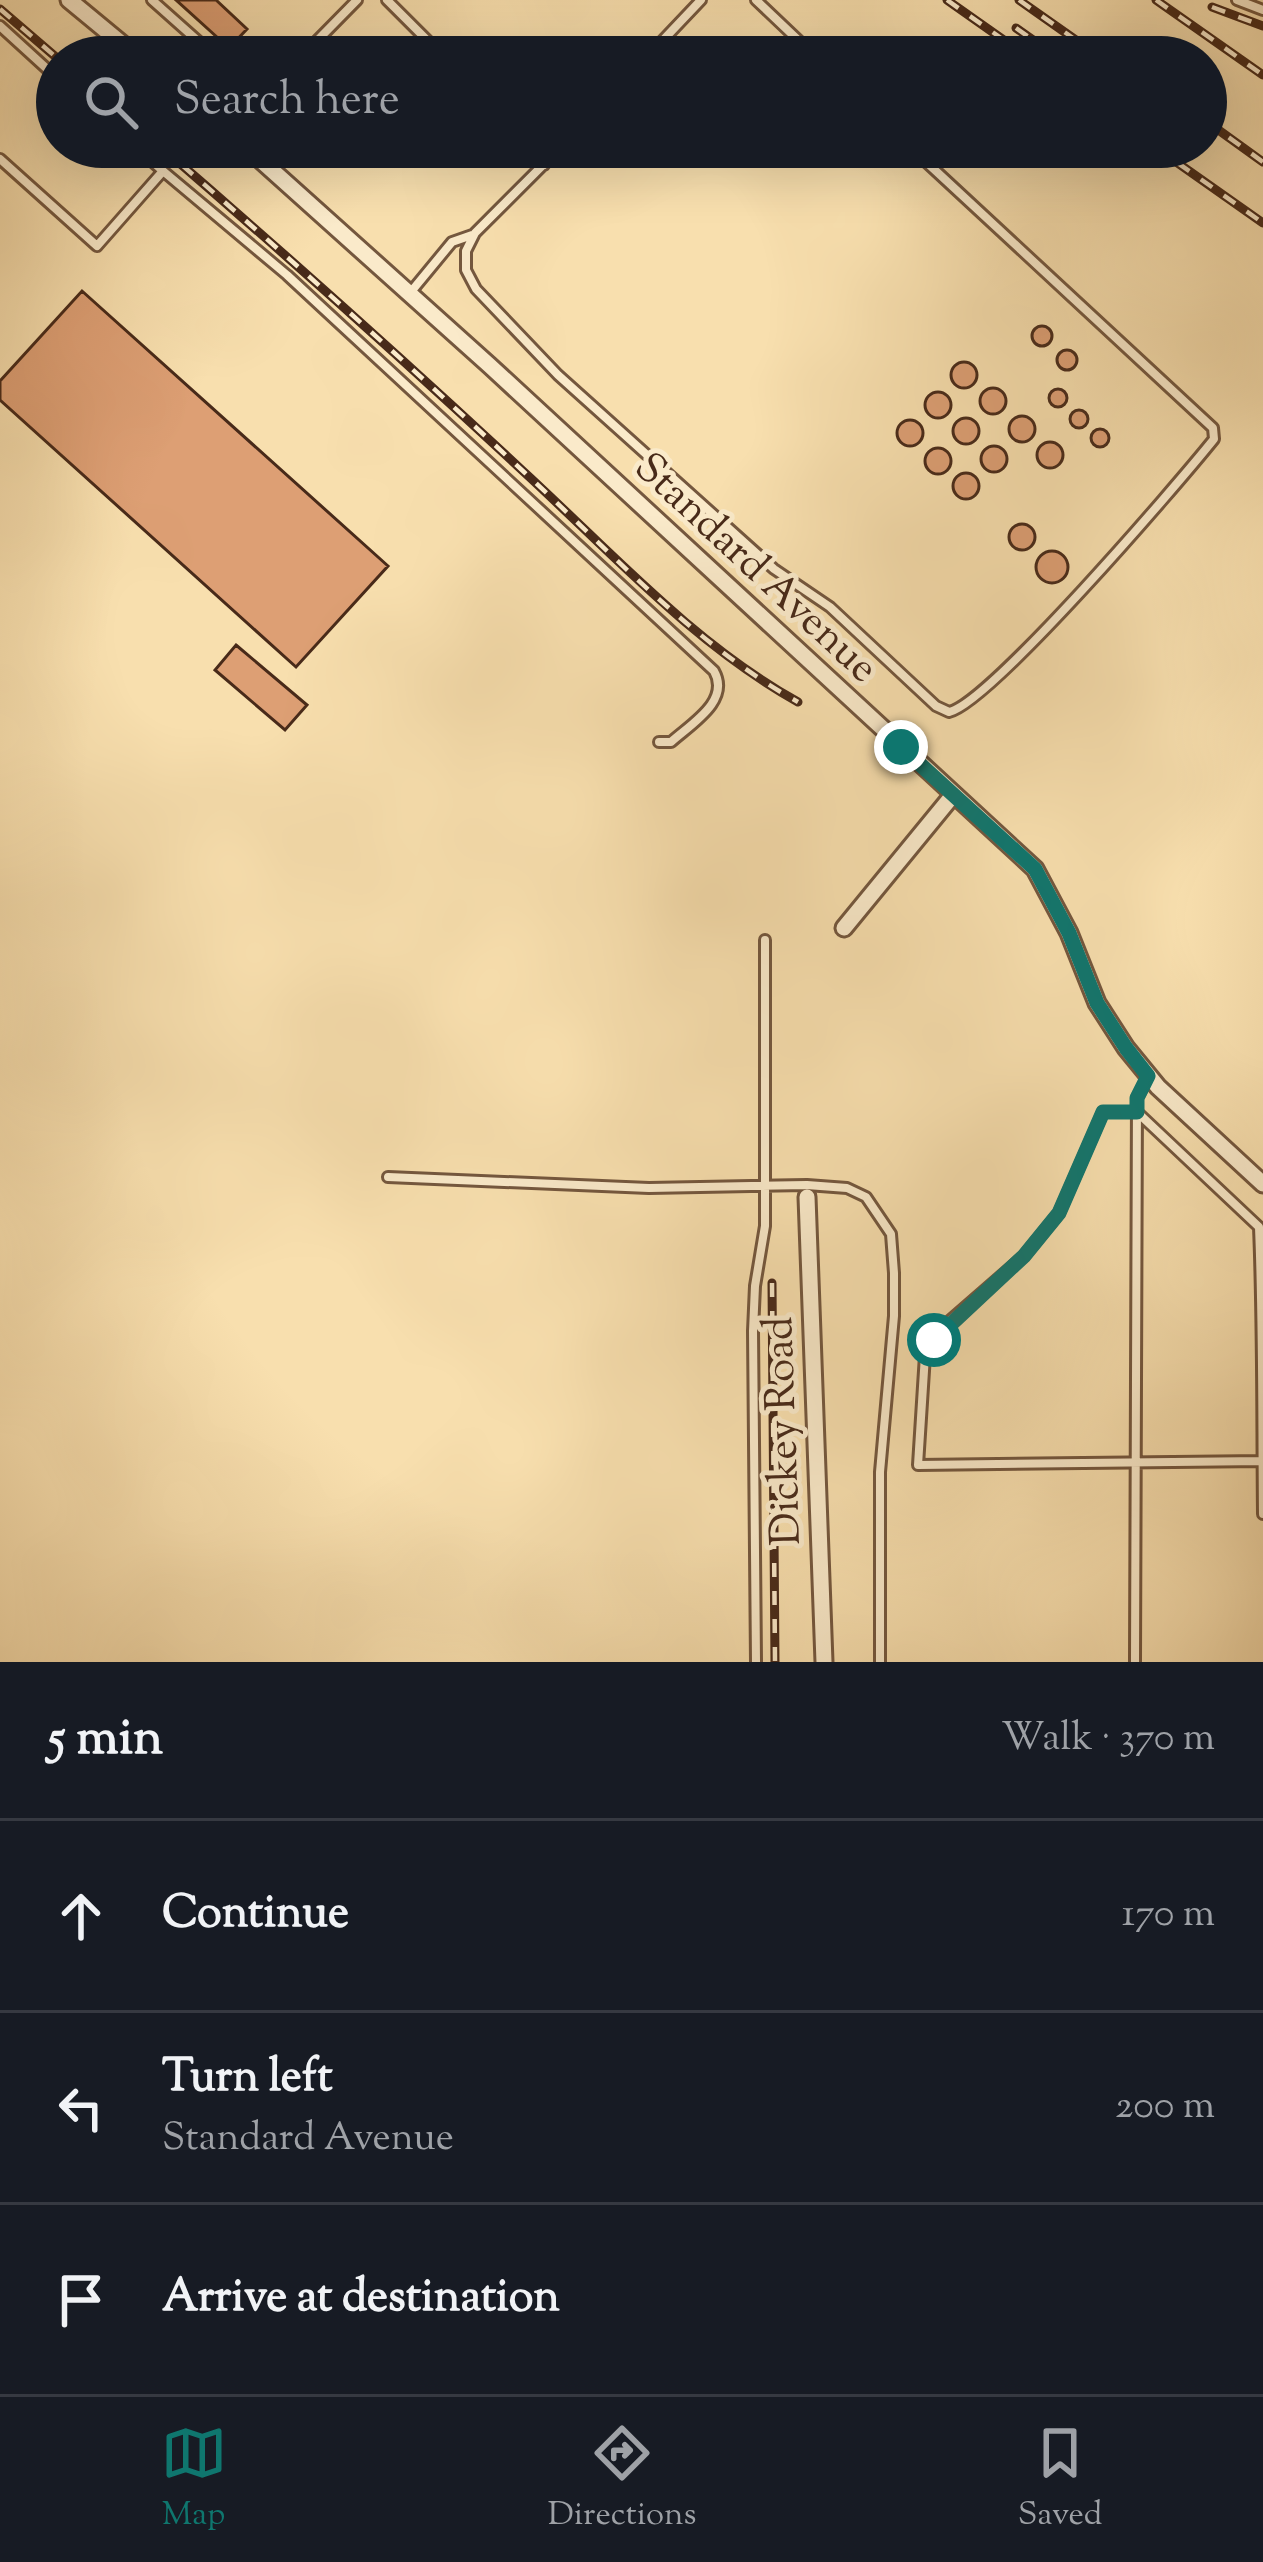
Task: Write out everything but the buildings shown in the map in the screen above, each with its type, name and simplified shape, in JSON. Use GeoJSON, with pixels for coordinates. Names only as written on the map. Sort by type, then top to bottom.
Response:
{"type":"FeatureCollection","features":[{"type":"Feature","properties":{"kind":"street"},"geometry":{"type":"LineString","coordinates":[[80,3],[115,36]]}},
{"type":"Feature","properties":{"kind":"street","name":"Standard Avenue"},"geometry":{"type":"LineString","coordinates":[[269,168],[1035,869],[1069,933],[1097,1003],[1126,1048],[1148,1076],[1263,1184]]}},
{"type":"Feature","properties":{"kind":"street"},"geometry":{"type":"LineString","coordinates":[[844,928],[953,794]]}},
{"type":"Feature","properties":{"kind":"street","name":"Dickey Road"},"geometry":{"type":"LineString","coordinates":[[807,1197],[824,1662]]}},
{"type":"Feature","properties":{"kind":"lane"},"geometry":{"type":"LineString","coordinates":[[152,0],[192,36]]}},
{"type":"Feature","properties":{"kind":"lane"},"geometry":{"type":"LineString","coordinates":[[322,36],[358,0]]}},
{"type":"Feature","properties":{"kind":"lane"},"geometry":{"type":"LineString","coordinates":[[387,0],[423,36]]}},
{"type":"Feature","properties":{"kind":"lane"},"geometry":{"type":"LineString","coordinates":[[667,36],[701,0]]}},
{"type":"Feature","properties":{"kind":"lane"},"geometry":{"type":"LineString","coordinates":[[756,0],[794,36]]}},
{"type":"Feature","properties":{"kind":"lane"},"geometry":{"type":"LineString","coordinates":[[1238,0],[1263,10]]}},
{"type":"Feature","properties":{"kind":"lane"},"geometry":{"type":"LineString","coordinates":[[0,26],[36,58]]}},
{"type":"Feature","properties":{"kind":"lane"},"geometry":{"type":"LineString","coordinates":[[0,159],[97,246],[163,171]]}},
{"type":"Feature","properties":{"kind":"lane"},"geometry":{"type":"LineString","coordinates":[[160,168],[287,275],[714,671],[720,682],[718,698],[670,742],[659,742]]}},
{"type":"Feature","properties":{"kind":"lane"},"geometry":{"type":"LineString","coordinates":[[540,168],[476,233],[466,251],[466,270],[476,289],[558,375],[775,569],[830,607],[936,706],[949,712],[960,710],[1017,658],[1214,440],[1213,428],[933,168]]}},
{"type":"Feature","properties":{"kind":"lane"},"geometry":{"type":"LineString","coordinates":[[410,294],[452,242],[476,233]]}},
{"type":"Feature","properties":{"kind":"lane"},"geometry":{"type":"LineString","coordinates":[[756,1662],[753,1330],[765,1184],[765,940]]}},
{"type":"Feature","properties":{"kind":"lane"},"geometry":{"type":"LineString","coordinates":[[1135,1662],[1137,1098],[1148,1076]]}},
{"type":"Feature","properties":{"kind":"lane"},"geometry":{"type":"LineString","coordinates":[[1263,1461],[918,1465],[926,1355],[934,1340],[1024,1256],[1059,1213],[1103,1112],[1137,1112],[1262,1226],[1263,1461],[1263,1514]]}},
{"type":"Feature","properties":{"kind":"lane"},"geometry":{"type":"LineString","coordinates":[[388,1177],[649,1188],[765,1184],[847,1188],[866,1197],[890,1234],[894,1316],[880,1472],[880,1662]]}},
{"type":"Feature","properties":{"kind":"railway"},"geometry":{"type":"LineString","coordinates":[[947,0],[998,36]]}},
{"type":"Feature","properties":{"kind":"railway"},"geometry":{"type":"LineString","coordinates":[[1019,0],[1070,36]]}},
{"type":"Feature","properties":{"kind":"railway"},"geometry":{"type":"LineString","coordinates":[[1156,0],[1207,36]]}},
{"type":"Feature","properties":{"kind":"railway"},"geometry":{"type":"LineString","coordinates":[[1212,7],[1263,26]]}},
{"type":"Feature","properties":{"kind":"railway"},"geometry":{"type":"LineString","coordinates":[[0,9],[36,40]]}},
{"type":"Feature","properties":{"kind":"railway"},"geometry":{"type":"LineString","coordinates":[[1016,28],[1027,36]]}},
{"type":"Feature","properties":{"kind":"railway"},"geometry":{"type":"LineString","coordinates":[[1227,50],[1263,75]]}},
{"type":"Feature","properties":{"kind":"railway"},"geometry":{"type":"LineString","coordinates":[[1227,136],[1263,162]]}},
{"type":"Feature","properties":{"kind":"railway"},"geometry":{"type":"LineString","coordinates":[[185,168],[389,348],[689,625],[798,702]]}},
{"type":"Feature","properties":{"kind":"railway"},"geometry":{"type":"LineString","coordinates":[[1185,168],[1263,223]]}},
{"type":"Feature","properties":{"kind":"railway"},"geometry":{"type":"LineString","coordinates":[[772,1283],[775,1662]]}},
{"type":"Feature","properties":{"kind":"route"},"geometry":{"type":"LineString","coordinates":[[901,747],[1035,869],[1069,933],[1097,1003],[1148,1076],[1137,1098],[1137,1112],[1103,1112],[1059,1213],[1024,1256],[934,1340]]}}]}
